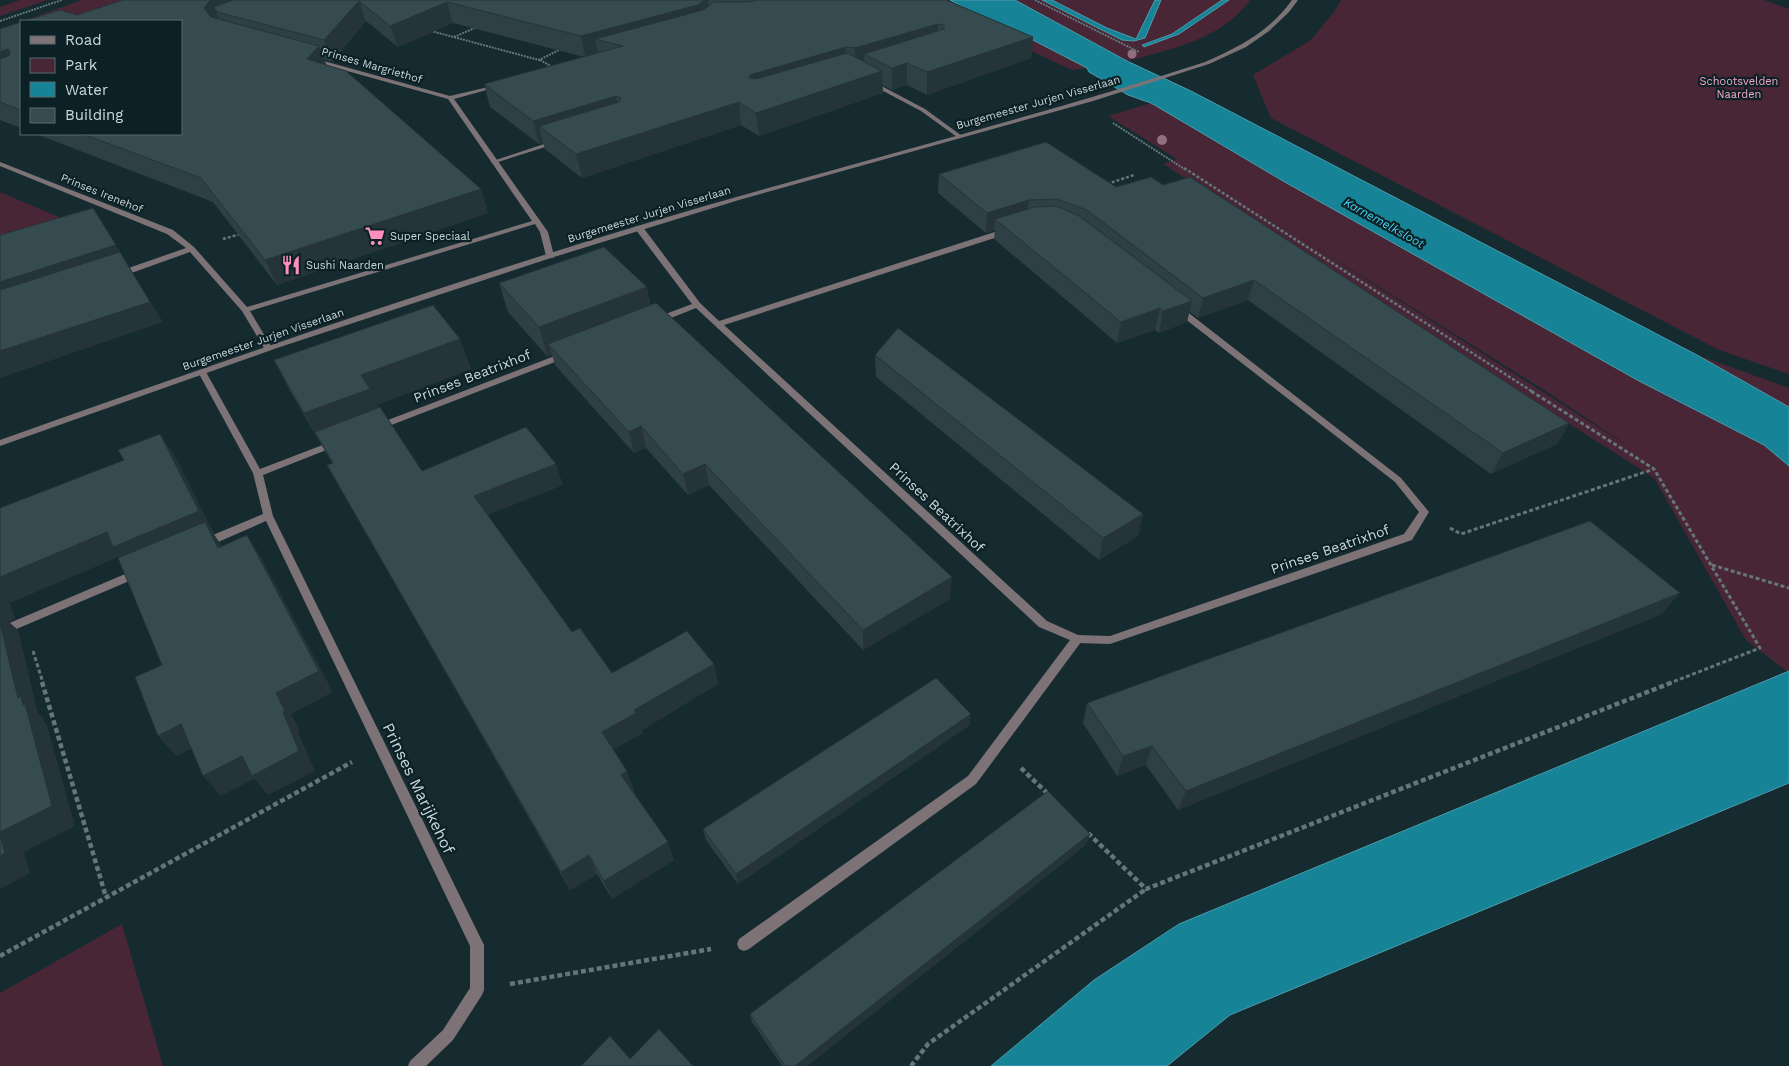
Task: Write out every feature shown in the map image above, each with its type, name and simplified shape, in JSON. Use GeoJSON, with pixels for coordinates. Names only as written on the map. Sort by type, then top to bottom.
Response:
{"type":"FeatureCollection","features":[{"type":"Feature","properties":{"kind":"street","name":"Burgemeester Jurjen Visserlaan"},"geometry":{"type":"LineString","coordinates":[[0,443],[268,348],[550,256],[640,228],[1174,74],[1225,56],[1261,35],[1290,9],[1294,0]]}},
{"type":"Feature","properties":{"kind":"street","name":"Prinses Margriethof"},"geometry":{"type":"LineString","coordinates":[[304,58],[450,98],[504,84]]}},
{"type":"Feature","properties":{"kind":"street"},"geometry":{"type":"LineString","coordinates":[[864,79],[923,110],[959,136]]}},
{"type":"Feature","properties":{"kind":"street"},"geometry":{"type":"LineString","coordinates":[[450,98],[535,222],[544,232],[550,256]]}},
{"type":"Feature","properties":{"kind":"street"},"geometry":{"type":"LineString","coordinates":[[493,162],[566,139]]}},
{"type":"Feature","properties":{"kind":"street","name":"Prinses Irenehof"},"geometry":{"type":"LineString","coordinates":[[0,164],[170,232],[192,250],[245,310],[268,348]]}},
{"type":"Feature","properties":{"kind":"street"},"geometry":{"type":"LineString","coordinates":[[245,310],[535,222]]}},
{"type":"Feature","properties":{"kind":"street","name":"Prinses Beatrixhof"},"geometry":{"type":"LineString","coordinates":[[640,228],[697,304],[1044,624],[1077,639],[1110,640],[1408,537],[1424,512]]}},
{"type":"Feature","properties":{"kind":"street"},"geometry":{"type":"LineString","coordinates":[[719,324],[1012,229]]}},
{"type":"Feature","properties":{"kind":"street"},"geometry":{"type":"LineString","coordinates":[[110,277],[192,250]]}},
{"type":"Feature","properties":{"kind":"street"},"geometry":{"type":"LineString","coordinates":[[1166,300],[1398,480],[1424,512]]}},
{"type":"Feature","properties":{"kind":"street"},"geometry":{"type":"LineString","coordinates":[[646,324],[697,304]]}},
{"type":"Feature","properties":{"kind":"street","name":"Prinses Beatrixhof"},"geometry":{"type":"LineString","coordinates":[[370,430],[572,353]]}},
{"type":"Feature","properties":{"kind":"street","name":"Prinses Marijkehof"},"geometry":{"type":"LineString","coordinates":[[202,372],[258,473],[268,516],[476,945],[477,990]]}},
{"type":"Feature","properties":{"kind":"street"},"geometry":{"type":"LineString","coordinates":[[258,473],[343,440]]}},
{"type":"Feature","properties":{"kind":"street"},"geometry":{"type":"LineString","coordinates":[[195,548],[268,516]]}},
{"type":"Feature","properties":{"kind":"street"},"geometry":{"type":"LineString","coordinates":[[0,632],[150,567]]}},
{"type":"Feature","properties":{"kind":"street"},"geometry":{"type":"LineString","coordinates":[[744,944],[972,780],[1077,639]]}},
{"type":"Feature","properties":{"kind":"street"},"geometry":{"type":"LineString","coordinates":[[415,1066],[448,1035],[477,990]]}},
{"type":"Feature","properties":{"kind":"path"},"geometry":{"type":"LineString","coordinates":[[0,21],[62,0]]}},
{"type":"Feature","properties":{"kind":"path"},"geometry":{"type":"LineString","coordinates":[[1035,0],[1143,54]]}},
{"type":"Feature","properties":{"kind":"path"},"geometry":{"type":"LineString","coordinates":[[454,37],[479,26]]}},
{"type":"Feature","properties":{"kind":"path"},"geometry":{"type":"LineString","coordinates":[[427,30],[539,60],[557,70]]}},
{"type":"Feature","properties":{"kind":"path"},"geometry":{"type":"LineString","coordinates":[[539,60],[565,47]]}},
{"type":"Feature","properties":{"kind":"path"},"geometry":{"type":"LineString","coordinates":[[1106,184],[1134,175]]}},
{"type":"Feature","properties":{"kind":"path"},"geometry":{"type":"LineString","coordinates":[[192,250],[245,232]]}},
{"type":"Feature","properties":{"kind":"path"},"geometry":{"type":"LineString","coordinates":[[1424,512],[1461,534],[1654,469]]}},
{"type":"Feature","properties":{"kind":"path"},"geometry":{"type":"LineString","coordinates":[[1711,565],[1789,588]]}},
{"type":"Feature","properties":{"kind":"path"},"geometry":{"type":"LineString","coordinates":[[24,622],[106,897]]}},
{"type":"Feature","properties":{"kind":"path"},"geometry":{"type":"LineString","coordinates":[[0,956],[380,746]]}},
{"type":"Feature","properties":{"kind":"path"},"geometry":{"type":"LineString","coordinates":[[911,1066],[928,1044],[1146,889]]}},
{"type":"Feature","properties":{"kind":"path"},"geometry":{"type":"LineString","coordinates":[[477,990],[744,944]]}},
{"type":"Feature","properties":{"kind":"green space"},"geometry":{"type":"Polygon","coordinates":[[[20,0],[48,0],[0,16],[0,7],[20,0]]]}},
{"type":"Feature","properties":{"kind":"green space"},"geometry":{"type":"Polygon","coordinates":[[[82,0],[148,0],[88,20],[26,20],[82,0]]]}},
{"type":"Feature","properties":{"kind":"green space"},"geometry":{"type":"Polygon","coordinates":[[[1015,0],[1222,0],[1172,34],[1142,44],[1179,34],[1229,0],[1250,0],[1239,13],[1210,34],[1177,47],[1127,61],[1015,0]]]}},
{"type":"Feature","properties":{"kind":"green space","name":"Schootsvelden Naarden"},"geometry":{"type":"Polygon","coordinates":[[[1341,0],[1764,0],[1789,9],[1789,374],[1719,350],[1271,118],[1253,75],[1311,40],[1341,0]]]}},
{"type":"Feature","properties":{"kind":"green space"},"geometry":{"type":"Polygon","coordinates":[[[20,22],[20,43],[0,50],[0,29],[20,22]]]}},
{"type":"Feature","properties":{"kind":"green space"},"geometry":{"type":"Polygon","coordinates":[[[1029,38],[1087,68],[1072,70],[1014,43],[1029,38]]]}},
{"type":"Feature","properties":{"kind":"green space"},"geometry":{"type":"Polygon","coordinates":[[[1151,103],[1283,181],[1639,381],[1764,445],[1789,466],[1789,671],[1746,640],[1654,478],[1163,164],[1177,159],[1108,116],[1151,103]],[[1295,234],[1624,443],[1544,390],[1295,234]]]}},
{"type":"Feature","properties":{"kind":"green space"},"geometry":{"type":"Polygon","coordinates":[[[0,192],[66,220],[0,239],[0,192]]]}},
{"type":"Feature","properties":{"kind":"green space"},"geometry":{"type":"Polygon","coordinates":[[[1697,355],[1789,388],[1789,407],[1697,355]]]}},
{"type":"Feature","properties":{"kind":"green space"},"geometry":{"type":"Polygon","coordinates":[[[122,924],[163,1066],[0,1066],[0,993],[122,924]]]}},
{"type":"Feature","properties":{"kind":"water","name":"Karnemelksloot"},"geometry":{"type":"Polygon","coordinates":[[[950,0],[1015,0],[1127,61],[1191,91],[1697,355],[1789,407],[1789,466],[1764,445],[1639,381],[1283,181],[1151,103],[1128,95],[1089,72],[1087,68],[1029,38],[986,20],[950,0]]]}},
{"type":"Feature","properties":{"kind":"water"},"geometry":{"type":"Polygon","coordinates":[[[1042,0],[1052,0],[1107,28],[1136,39],[1155,0],[1161,0],[1145,38],[1134,41],[1122,40],[1042,0]]]}},
{"type":"Feature","properties":{"kind":"water"},"geometry":{"type":"Polygon","coordinates":[[[1222,0],[1229,0],[1179,34],[1144,47],[1142,45],[1172,34],[1222,0]]]}},
{"type":"Feature","properties":{"kind":"water"},"geometry":{"type":"Polygon","coordinates":[[[1789,671],[1789,783],[1230,1015],[1167,1066],[991,1066],[1094,980],[1179,924],[1789,671]]]}},
{"type":"Feature","properties":{"kind":"building"},"geometry":{"type":"Polygon","coordinates":[[[123,0],[212,0],[204,8],[211,17],[319,46],[307,59],[346,71],[481,189],[265,260],[201,178],[86,135],[182,135],[182,20],[27,20],[60,10],[77,15],[123,0]]]}},
{"type":"Feature","properties":{"kind":"building"},"geometry":{"type":"Polygon","coordinates":[[[233,0],[705,0],[698,5],[581,36],[447,2],[390,26],[359,1],[324,40],[217,12],[214,7],[233,0]]]}},
{"type":"Feature","properties":{"kind":"building"},"geometry":{"type":"Polygon","coordinates":[[[756,0],[946,0],[1033,37],[927,72],[907,63],[892,68],[864,54],[944,29],[944,25],[938,24],[855,48],[846,47],[750,75],[749,78],[756,79],[847,53],[882,71],[756,113],[739,102],[576,154],[539,126],[619,102],[621,98],[616,96],[533,121],[484,84],[623,46],[595,39],[703,10],[714,2],[749,2],[756,0]]]}},
{"type":"Feature","properties":{"kind":"building"},"geometry":{"type":"Polygon","coordinates":[[[20,22],[20,110],[0,102],[0,59],[9,56],[10,50],[7,49],[0,52],[0,29],[20,22]]]}},
{"type":"Feature","properties":{"kind":"building"},"geometry":{"type":"Polygon","coordinates":[[[1046,142],[1116,187],[1151,177],[1163,185],[1190,177],[1569,423],[1503,453],[1254,280],[1203,298],[1087,210],[1057,199],[1029,200],[987,213],[939,174],[1046,142]]]}},
{"type":"Feature","properties":{"kind":"building"},"geometry":{"type":"Polygon","coordinates":[[[1056,206],[1079,216],[1192,301],[1163,311],[1160,308],[1121,322],[995,219],[1034,207],[1056,206]]]}},
{"type":"Feature","properties":{"kind":"building"},"geometry":{"type":"Polygon","coordinates":[[[93,208],[116,245],[0,282],[0,235],[93,208]]]}},
{"type":"Feature","properties":{"kind":"building"},"geometry":{"type":"Polygon","coordinates":[[[604,247],[647,287],[539,327],[499,283],[604,247]]]}},
{"type":"Feature","properties":{"kind":"building"},"geometry":{"type":"Polygon","coordinates":[[[120,252],[150,302],[0,351],[0,290],[120,252]]]}},
{"type":"Feature","properties":{"kind":"building"},"geometry":{"type":"Polygon","coordinates":[[[656,303],[952,577],[863,630],[705,464],[683,474],[641,426],[629,432],[548,344],[656,303]]]}},
{"type":"Feature","properties":{"kind":"building"},"geometry":{"type":"Polygon","coordinates":[[[433,305],[460,339],[361,375],[370,389],[304,413],[274,360],[433,305]]]}},
{"type":"Feature","properties":{"kind":"building"},"geometry":{"type":"Polygon","coordinates":[[[898,328],[1143,514],[1103,538],[875,355],[898,328]]]}},
{"type":"Feature","properties":{"kind":"building"},"geometry":{"type":"Polygon","coordinates":[[[380,407],[422,471],[526,427],[556,464],[474,496],[572,632],[580,628],[612,673],[687,631],[714,664],[634,710],[636,713],[602,732],[627,771],[621,775],[668,842],[604,881],[589,855],[561,872],[327,465],[333,463],[315,432],[380,407]]]}},
{"type":"Feature","properties":{"kind":"building"},"geometry":{"type":"Polygon","coordinates":[[[160,434],[199,511],[113,547],[107,532],[0,577],[0,508],[124,460],[118,450],[160,434]]]}},
{"type":"Feature","properties":{"kind":"building"},"geometry":{"type":"Polygon","coordinates":[[[1590,521],[1680,593],[1186,791],[1152,746],[1123,756],[1087,703],[1590,521]]]}},
{"type":"Feature","properties":{"kind":"building"},"geometry":{"type":"Polygon","coordinates":[[[205,522],[218,548],[247,535],[319,671],[276,693],[285,711],[283,712],[299,751],[252,776],[242,756],[203,776],[181,724],[158,736],[135,677],[162,665],[118,558],[205,522]]]}},
{"type":"Feature","properties":{"kind":"building"},"geometry":{"type":"Polygon","coordinates":[[[0,623],[18,698],[21,696],[23,705],[25,704],[52,806],[0,832],[0,623]]]}},
{"type":"Feature","properties":{"kind":"building"},"geometry":{"type":"Polygon","coordinates":[[[936,678],[971,714],[736,874],[703,829],[936,678]]]}},
{"type":"Feature","properties":{"kind":"building"},"geometry":{"type":"Polygon","coordinates":[[[1048,791],[1090,834],[795,1066],[785,1066],[750,1014],[1048,791]]]}},
{"type":"Feature","properties":{"kind":"building"},"geometry":{"type":"Polygon","coordinates":[[[0,835],[5,853],[0,856],[0,835]]]}},
{"type":"Feature","properties":{"kind":"building"},"geometry":{"type":"Polygon","coordinates":[[[659,1029],[693,1066],[581,1066],[610,1036],[630,1059],[659,1029]]]}},
{"type":"Feature","properties":{"kind":"place","name":"Super Speciaal"},"geometry":{"type":"Point","coordinates":[375,236]}},
{"type":"Feature","properties":{"kind":"place","name":"Sushi Naarden"},"geometry":{"type":"Point","coordinates":[291,265]}}]}
